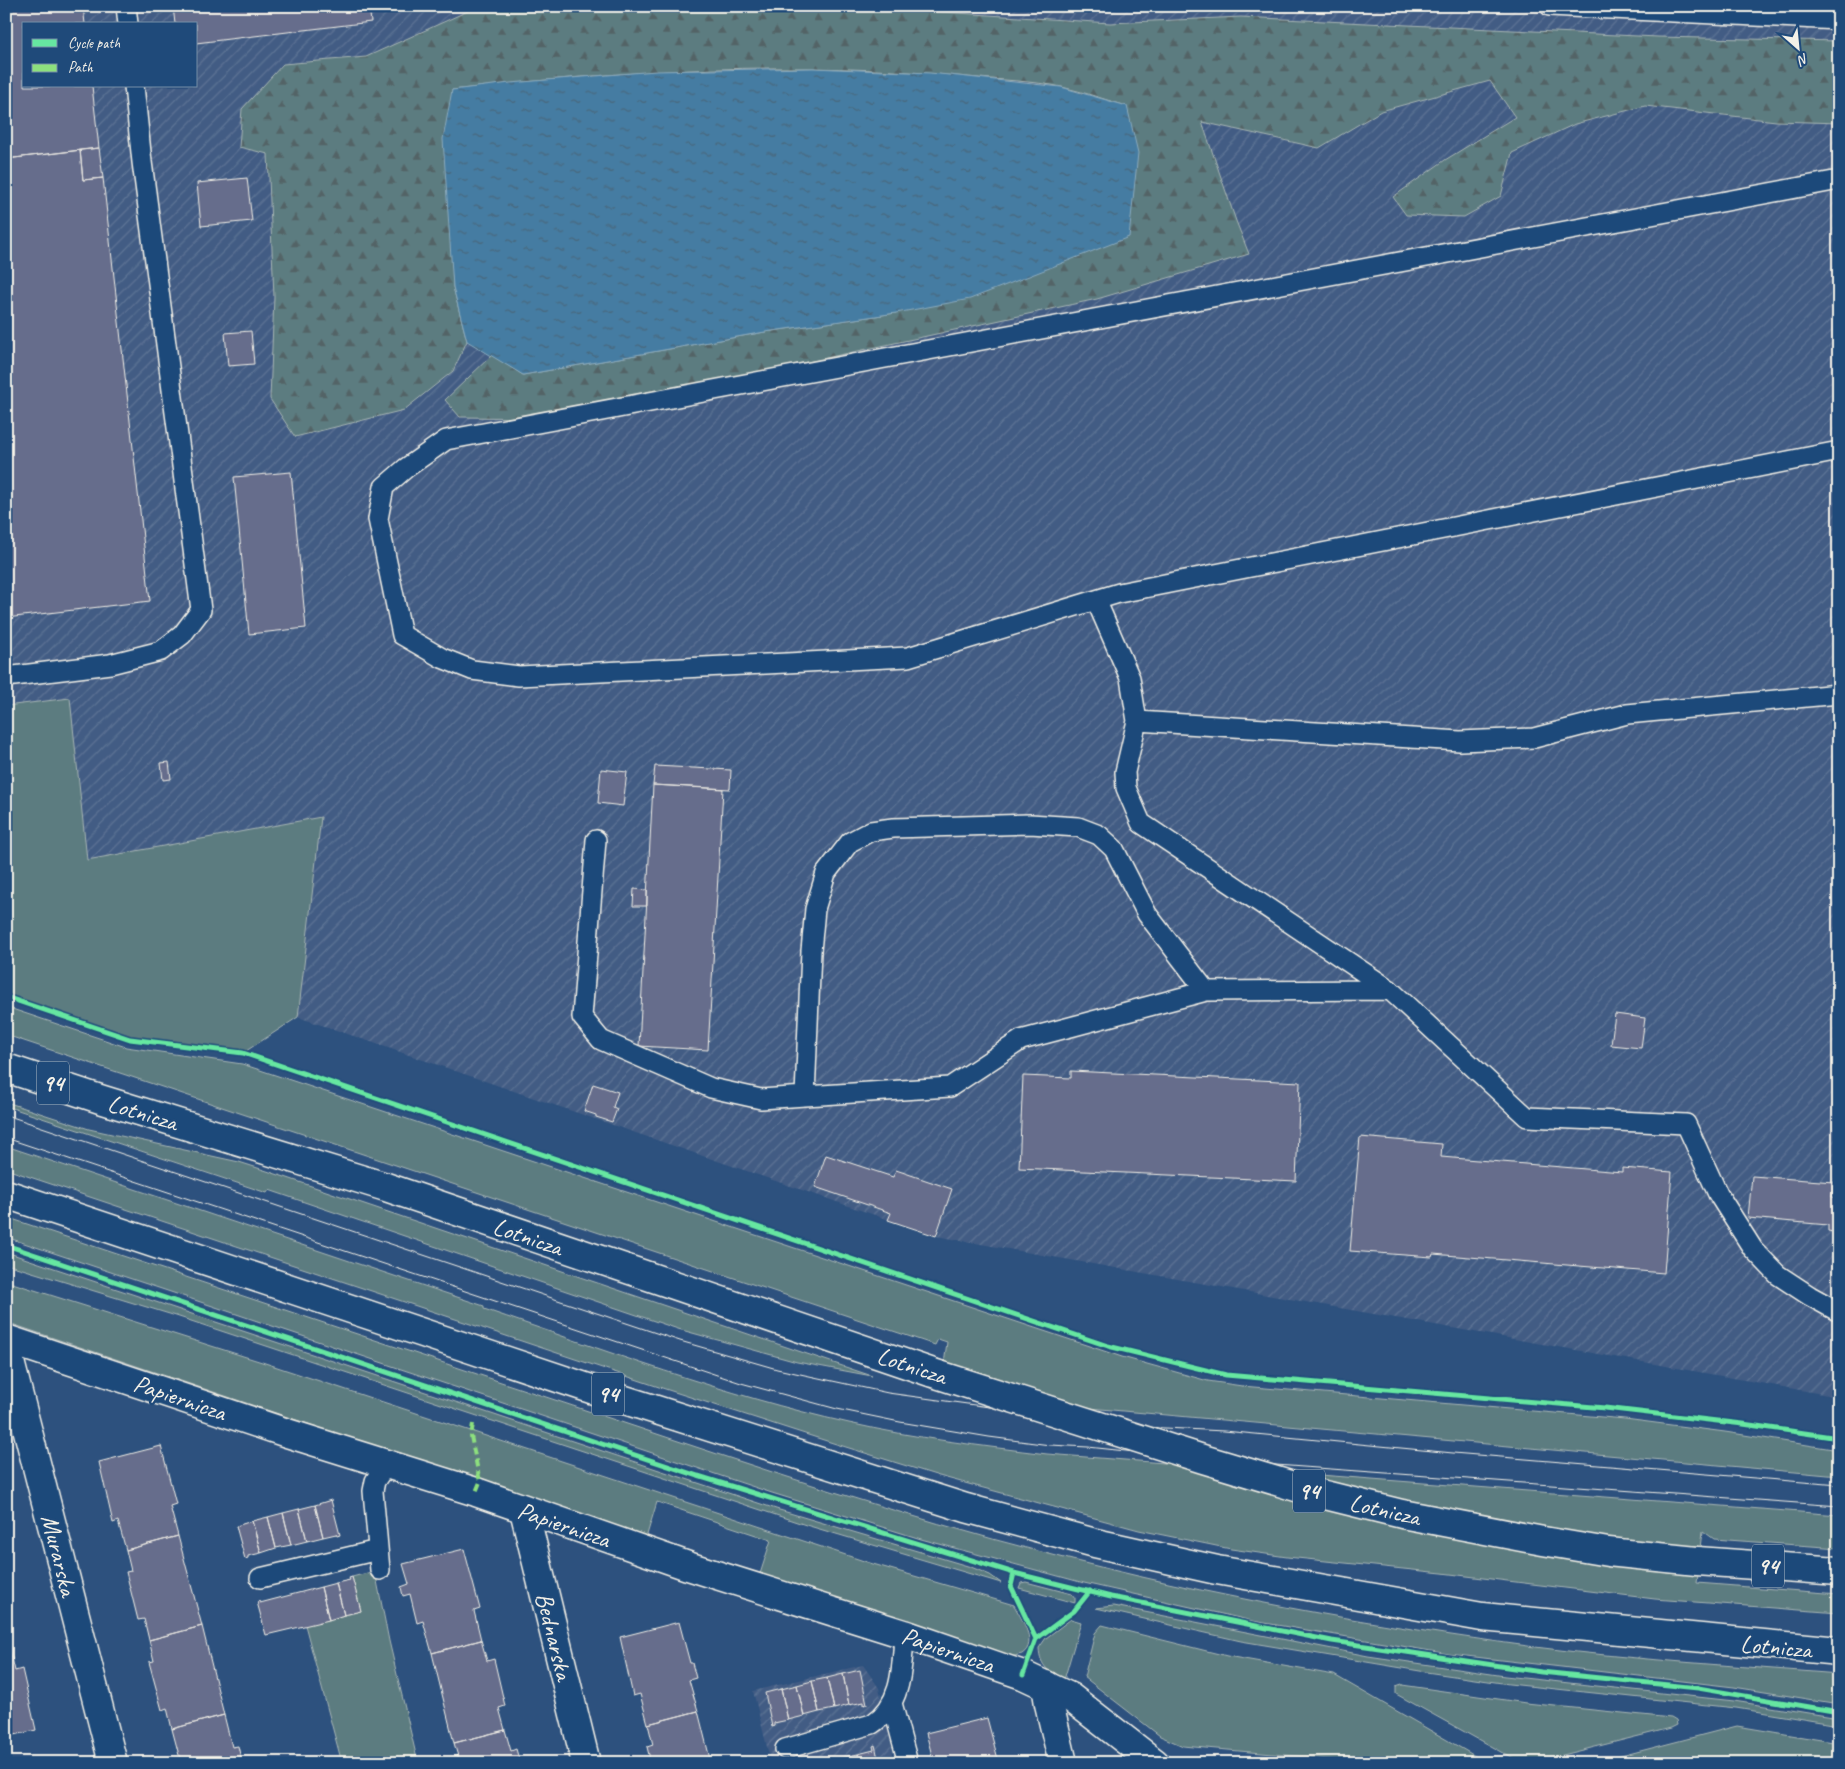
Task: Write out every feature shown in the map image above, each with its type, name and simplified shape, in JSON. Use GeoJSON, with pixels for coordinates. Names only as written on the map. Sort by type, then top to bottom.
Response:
{"type":"FeatureCollection","features":[{"type":"Feature","properties":{"kind":"main road","name":"Lotnicza"},"geometry":{"type":"LineString","coordinates":[[6,1068],[386,1188],[933,1373],[1203,1459],[1330,1497],[1402,1514],[1608,1552],[1697,1561],[1839,1571]]}},
{"type":"Feature","properties":{"kind":"main road","name":"Lotnicza"},"geometry":{"type":"LineString","coordinates":[[6,1194],[609,1395],[966,1508],[1095,1542],[1217,1570],[1482,1617],[1839,1651]]}},
{"type":"Feature","properties":{"kind":"main road","name":"Papiernicza"},"geometry":{"type":"LineString","coordinates":[[6,1339],[386,1465],[476,1492],[688,1566],[904,1634],[1023,1675],[1070,1697],[1155,1763]]}},
{"type":"Feature","properties":{"kind":"main road","name":"Murarska"},"geometry":{"type":"LineString","coordinates":[[6,1346],[113,1763]]}},
{"type":"Feature","properties":{"kind":"main road","name":"Bednarska"},"geometry":{"type":"LineString","coordinates":[[524,1510],[586,1763]]}},
{"type":"Feature","properties":{"kind":"main road"},"geometry":{"type":"LineString","coordinates":[[1046,1685],[1063,1763]]}},
{"type":"Feature","properties":{"kind":"lane"},"geometry":{"type":"LineString","coordinates":[[126,6],[128,22]]}},
{"type":"Feature","properties":{"kind":"lane"},"geometry":{"type":"LineString","coordinates":[[1550,6],[1839,20]]}},
{"type":"Feature","properties":{"kind":"lane"},"geometry":{"type":"LineString","coordinates":[[6,677],[110,664],[160,652],[182,635],[201,610],[142,162],[134,88]]}},
{"type":"Feature","properties":{"kind":"lane"},"geometry":{"type":"LineString","coordinates":[[1839,180],[446,440],[406,468],[384,487],[378,519],[402,635],[442,658],[472,670],[529,675],[908,658],[1129,591],[1839,451]]}},
{"type":"Feature","properties":{"kind":"lane"},"geometry":{"type":"LineString","coordinates":[[1096,600],[1130,678],[1137,721],[1125,772],[1126,788],[1141,823],[1390,990],[1527,1117],[1686,1124],[1718,1194],[1753,1249],[1778,1275],[1839,1312]]}},
{"type":"Feature","properties":{"kind":"lane"},"geometry":{"type":"LineString","coordinates":[[1137,721],[1460,740],[1534,738],[1628,714],[1839,694]]}},
{"type":"Feature","properties":{"kind":"lane"},"geometry":{"type":"LineString","coordinates":[[805,1096],[811,951],[815,909],[826,873],[850,842],[871,831],[893,828],[1030,824],[1078,827],[1098,835],[1114,850],[1147,914],[1206,991]]}},
{"type":"Feature","properties":{"kind":"lane"},"geometry":{"type":"LineString","coordinates":[[596,840],[582,1017],[601,1040],[711,1088],[761,1099],[950,1087],[1022,1040],[1206,991],[1390,990]]}},
{"type":"Feature","properties":{"kind":"lane"},"geometry":{"type":"LineString","coordinates":[[380,1570],[372,1491],[375,1481],[386,1465]]}},
{"type":"Feature","properties":{"kind":"lane"},"geometry":{"type":"LineString","coordinates":[[260,1578],[378,1550]]}},
{"type":"Feature","properties":{"kind":"lane"},"geometry":{"type":"LineString","coordinates":[[785,1749],[872,1724],[882,1718],[892,1703],[901,1680],[904,1634]]}},
{"type":"Feature","properties":{"kind":"lane"},"geometry":{"type":"LineString","coordinates":[[892,1703],[908,1763]]}},
{"type":"Feature","properties":{"kind":"shaded area"},"geometry":{"type":"Polygon","coordinates":[[[6,6],[1839,6],[1839,1397],[936,1236],[298,1017],[6,908],[6,6]]]}},
{"type":"Feature","properties":{"kind":"shaded area"},"geometry":{"type":"Polygon","coordinates":[[[863,1665],[879,1688],[895,1763],[771,1763],[753,1691],[863,1665]]]}},
{"type":"Feature","properties":{"kind":"green space"},"geometry":{"type":"Polygon","coordinates":[[[479,6],[852,6],[1110,23],[1241,17],[1658,37],[1839,41],[1839,123],[1776,121],[1645,106],[1575,124],[1512,153],[1501,196],[1464,217],[1406,215],[1393,197],[1445,160],[1515,117],[1490,81],[1381,111],[1319,148],[1202,122],[1249,254],[1097,299],[550,418],[460,417],[445,400],[492,355],[523,375],[765,332],[896,313],[1127,106],[1070,89],[1040,83],[904,72],[839,69],[710,69],[645,72],[452,90],[453,287],[467,341],[453,371],[404,410],[295,437],[270,399],[274,297],[268,154],[239,147],[242,109],[283,64],[366,57],[479,6]]]}},
{"type":"Feature","properties":{"kind":"green space"},"geometry":{"type":"Polygon","coordinates":[[[70,698],[87,860],[321,817],[298,1017],[243,1053],[130,1039],[6,997],[6,706],[70,698]]]}},
{"type":"Feature","properties":{"kind":"green space"},"geometry":{"type":"Polygon","coordinates":[[[6,1007],[126,1047],[242,1064],[1122,1357],[1208,1381],[1242,1386],[1625,1419],[1725,1432],[1839,1450],[1839,1476],[1090,1408],[941,1386],[947,1342],[938,1339],[935,1345],[6,1035],[6,1007]]]}},
{"type":"Feature","properties":{"kind":"green space"},"geometry":{"type":"Polygon","coordinates":[[[6,1102],[89,1129],[239,1162],[872,1376],[797,1362],[678,1329],[269,1190],[267,1193],[6,1106],[6,1102]]]}},
{"type":"Feature","properties":{"kind":"green space"},"geometry":{"type":"Polygon","coordinates":[[[6,1146],[484,1306],[484,1309],[665,1371],[802,1412],[873,1428],[948,1441],[1047,1454],[1839,1515],[1839,1548],[1714,1539],[1703,1531],[1697,1583],[1839,1594],[1839,1613],[1655,1599],[1442,1573],[1287,1557],[1231,1549],[1139,1530],[939,1476],[833,1443],[659,1387],[6,1169],[6,1146]]]}},
{"type":"Feature","properties":{"kind":"green space"},"geometry":{"type":"Polygon","coordinates":[[[6,1217],[775,1473],[939,1524],[1049,1554],[1230,1596],[1413,1629],[1611,1656],[1839,1674],[1839,1704],[1734,1687],[1449,1654],[1253,1621],[1084,1583],[921,1539],[772,1493],[6,1237],[6,1217]]]}},
{"type":"Feature","properties":{"kind":"green space"},"geometry":{"type":"Polygon","coordinates":[[[6,1252],[776,1509],[971,1567],[990,1575],[1001,1583],[806,1525],[176,1316],[6,1264],[6,1252]]]}},
{"type":"Feature","properties":{"kind":"green space"},"geometry":{"type":"Polygon","coordinates":[[[6,1281],[262,1362],[873,1564],[1014,1605],[1027,1630],[1029,1643],[1027,1649],[1022,1654],[1010,1658],[760,1574],[771,1540],[657,1502],[646,1538],[6,1322],[6,1281]]]}},
{"type":"Feature","properties":{"kind":"green space"},"geometry":{"type":"Polygon","coordinates":[[[375,1571],[389,1641],[418,1763],[342,1763],[305,1625],[361,1611],[352,1577],[375,1571]]]}},
{"type":"Feature","properties":{"kind":"green space"},"geometry":{"type":"Polygon","coordinates":[[[1026,1582],[1072,1594],[1075,1598],[1075,1603],[1019,1588],[1021,1583],[1026,1582]]]}},
{"type":"Feature","properties":{"kind":"green space"},"geometry":{"type":"Polygon","coordinates":[[[1114,1606],[1368,1656],[1505,1676],[1734,1701],[1839,1718],[1839,1725],[1736,1708],[1509,1684],[1426,1672],[1241,1641],[1096,1608],[1114,1606]]]}},
{"type":"Feature","properties":{"kind":"green space"},"geometry":{"type":"Polygon","coordinates":[[[1071,1619],[1081,1622],[1064,1680],[1046,1668],[1041,1660],[1039,1648],[1046,1638],[1071,1619]]]}},
{"type":"Feature","properties":{"kind":"green space"},"geometry":{"type":"Polygon","coordinates":[[[1102,1625],[1227,1656],[1334,1675],[1487,1763],[1374,1763],[1183,1746],[1160,1736],[1084,1677],[1095,1633],[1102,1625]]]}},
{"type":"Feature","properties":{"kind":"green space"},"geometry":{"type":"Polygon","coordinates":[[[1402,1685],[1526,1703],[1671,1718],[1676,1721],[1677,1725],[1535,1762],[1519,1762],[1396,1694],[1396,1687],[1402,1685]]]}},
{"type":"Feature","properties":{"kind":"green space"},"geometry":{"type":"Polygon","coordinates":[[[1737,1726],[1839,1743],[1839,1763],[1594,1763],[1737,1726]]]}},
{"type":"Feature","properties":{"kind":"water"},"geometry":{"type":"Polygon","coordinates":[[[813,68],[930,73],[1061,87],[1127,106],[1138,153],[1129,237],[970,299],[896,313],[765,332],[523,375],[467,341],[453,287],[443,139],[452,90],[510,83],[656,71],[813,68]]]}},
{"type":"Feature","properties":{"kind":"building"},"geometry":{"type":"Polygon","coordinates":[[[6,6],[83,6],[85,22],[22,22],[22,88],[92,88],[99,148],[6,159],[6,6]]]}},
{"type":"Feature","properties":{"kind":"building"},"geometry":{"type":"Polygon","coordinates":[[[173,6],[369,6],[371,22],[198,43],[198,22],[175,22],[173,6]]]}},
{"type":"Feature","properties":{"kind":"building"},"geometry":{"type":"Polygon","coordinates":[[[99,148],[103,178],[83,180],[80,150],[99,148]]]}},
{"type":"Feature","properties":{"kind":"building"},"geometry":{"type":"Polygon","coordinates":[[[80,150],[83,180],[103,178],[150,601],[6,618],[6,159],[80,150]]]}},
{"type":"Feature","properties":{"kind":"building"},"geometry":{"type":"Polygon","coordinates":[[[247,178],[252,221],[201,226],[197,183],[247,178]]]}},
{"type":"Feature","properties":{"kind":"building"},"geometry":{"type":"Polygon","coordinates":[[[251,331],[254,364],[228,366],[225,333],[251,331]]]}},
{"type":"Feature","properties":{"kind":"building"},"geometry":{"type":"Polygon","coordinates":[[[291,472],[306,628],[249,634],[234,477],[291,472]]]}},
{"type":"Feature","properties":{"kind":"building"},"geometry":{"type":"Polygon","coordinates":[[[169,762],[171,779],[163,780],[161,763],[169,762]]]}},
{"type":"Feature","properties":{"kind":"building"},"geometry":{"type":"Polygon","coordinates":[[[655,766],[731,770],[730,789],[653,785],[655,766]]]}},
{"type":"Feature","properties":{"kind":"building"},"geometry":{"type":"Polygon","coordinates":[[[601,769],[627,772],[623,806],[598,803],[601,769]]]}},
{"type":"Feature","properties":{"kind":"building"},"geometry":{"type":"Polygon","coordinates":[[[653,785],[723,789],[708,1050],[639,1046],[653,785]]]}},
{"type":"Feature","properties":{"kind":"building"},"geometry":{"type":"Polygon","coordinates":[[[634,889],[647,890],[647,906],[633,906],[634,889]]]}},
{"type":"Feature","properties":{"kind":"building"},"geometry":{"type":"Polygon","coordinates":[[[1615,1014],[1645,1018],[1641,1048],[1611,1045],[1615,1014]]]}},
{"type":"Feature","properties":{"kind":"building"},"geometry":{"type":"Polygon","coordinates":[[[1071,1071],[1300,1082],[1296,1181],[1019,1168],[1023,1076],[1071,1078],[1071,1071]]]}},
{"type":"Feature","properties":{"kind":"building"},"geometry":{"type":"Polygon","coordinates":[[[593,1084],[618,1092],[613,1107],[617,1109],[612,1122],[584,1111],[593,1084]]]}},
{"type":"Feature","properties":{"kind":"building"},"geometry":{"type":"Polygon","coordinates":[[[1360,1137],[1442,1144],[1441,1157],[1622,1172],[1622,1168],[1672,1172],[1664,1273],[1433,1254],[1432,1257],[1350,1251],[1360,1137]]]}},
{"type":"Feature","properties":{"kind":"building"},"geometry":{"type":"Polygon","coordinates":[[[826,1155],[893,1177],[896,1170],[952,1189],[936,1236],[888,1220],[891,1213],[815,1187],[826,1155]]]}},
{"type":"Feature","properties":{"kind":"building"},"geometry":{"type":"Polygon","coordinates":[[[1752,1176],[1834,1182],[1832,1197],[1839,1198],[1839,1233],[1828,1231],[1828,1225],[1748,1218],[1752,1176]]]}},
{"type":"Feature","properties":{"kind":"building"},"geometry":{"type":"Polygon","coordinates":[[[161,1446],[176,1504],[170,1506],[178,1536],[126,1550],[118,1521],[113,1523],[99,1462],[161,1446]]]}},
{"type":"Feature","properties":{"kind":"building"},"geometry":{"type":"Polygon","coordinates":[[[331,1500],[340,1535],[323,1537],[315,1505],[331,1500]]]}},
{"type":"Feature","properties":{"kind":"building"},"geometry":{"type":"Polygon","coordinates":[[[315,1505],[323,1537],[307,1541],[299,1509],[315,1505]]]}},
{"type":"Feature","properties":{"kind":"building"},"geometry":{"type":"Polygon","coordinates":[[[299,1509],[307,1541],[291,1545],[283,1513],[299,1509]]]}},
{"type":"Feature","properties":{"kind":"building"},"geometry":{"type":"Polygon","coordinates":[[[283,1513],[291,1545],[276,1548],[268,1517],[283,1513]]]}},
{"type":"Feature","properties":{"kind":"building"},"geometry":{"type":"Polygon","coordinates":[[[268,1517],[276,1548],[261,1553],[252,1521],[268,1517]]]}},
{"type":"Feature","properties":{"kind":"building"},"geometry":{"type":"Polygon","coordinates":[[[252,1521],[261,1553],[248,1556],[245,1559],[236,1526],[252,1521]]]}},
{"type":"Feature","properties":{"kind":"building"},"geometry":{"type":"Polygon","coordinates":[[[178,1536],[202,1626],[149,1640],[144,1619],[138,1620],[126,1572],[131,1571],[126,1550],[178,1536]]]}},
{"type":"Feature","properties":{"kind":"building"},"geometry":{"type":"Polygon","coordinates":[[[464,1549],[480,1609],[474,1611],[481,1640],[432,1653],[423,1621],[417,1623],[410,1594],[403,1596],[401,1587],[409,1584],[403,1564],[464,1549]]]}},
{"type":"Feature","properties":{"kind":"building"},"geometry":{"type":"Polygon","coordinates":[[[352,1577],[361,1611],[344,1615],[336,1583],[350,1580],[349,1578],[352,1577]]]}},
{"type":"Feature","properties":{"kind":"building"},"geometry":{"type":"Polygon","coordinates":[[[336,1583],[344,1615],[329,1620],[321,1587],[336,1583]]]}},
{"type":"Feature","properties":{"kind":"building"},"geometry":{"type":"Polygon","coordinates":[[[321,1587],[329,1620],[266,1635],[257,1602],[259,1601],[260,1603],[321,1587]]]}},
{"type":"Feature","properties":{"kind":"building"},"geometry":{"type":"Polygon","coordinates":[[[679,1622],[696,1678],[689,1680],[698,1711],[648,1724],[640,1694],[633,1696],[620,1637],[679,1622]]]}},
{"type":"Feature","properties":{"kind":"building"},"geometry":{"type":"Polygon","coordinates":[[[202,1626],[224,1715],[172,1729],[167,1708],[162,1710],[149,1662],[154,1661],[149,1640],[202,1626]]]}},
{"type":"Feature","properties":{"kind":"building"},"geometry":{"type":"Polygon","coordinates":[[[481,1640],[487,1661],[494,1659],[505,1706],[499,1708],[505,1730],[454,1743],[432,1653],[481,1640]]]}},
{"type":"Feature","properties":{"kind":"building"},"geometry":{"type":"Polygon","coordinates":[[[6,1641],[8,1641],[15,1671],[22,1669],[36,1730],[6,1737],[6,1641]]]}},
{"type":"Feature","properties":{"kind":"building"},"geometry":{"type":"Polygon","coordinates":[[[860,1670],[867,1704],[864,1705],[864,1702],[849,1705],[843,1674],[860,1670]]]}},
{"type":"Feature","properties":{"kind":"building"},"geometry":{"type":"Polygon","coordinates":[[[843,1674],[849,1705],[834,1709],[827,1678],[843,1674]]]}},
{"type":"Feature","properties":{"kind":"building"},"geometry":{"type":"Polygon","coordinates":[[[827,1678],[834,1709],[819,1712],[812,1681],[827,1678]]]}},
{"type":"Feature","properties":{"kind":"building"},"geometry":{"type":"Polygon","coordinates":[[[812,1681],[819,1712],[804,1716],[797,1685],[812,1681]]]}},
{"type":"Feature","properties":{"kind":"building"},"geometry":{"type":"Polygon","coordinates":[[[797,1685],[804,1716],[788,1720],[781,1689],[797,1685]]]}},
{"type":"Feature","properties":{"kind":"building"},"geometry":{"type":"Polygon","coordinates":[[[781,1689],[788,1720],[774,1723],[772,1727],[765,1693],[781,1689]]]}},
{"type":"Feature","properties":{"kind":"building"},"geometry":{"type":"Polygon","coordinates":[[[698,1711],[711,1763],[651,1763],[647,1747],[653,1745],[648,1724],[698,1711]]]}},
{"type":"Feature","properties":{"kind":"building"},"geometry":{"type":"Polygon","coordinates":[[[224,1715],[232,1747],[238,1746],[242,1763],[175,1763],[175,1761],[180,1759],[172,1729],[224,1715]]]}},
{"type":"Feature","properties":{"kind":"building"},"geometry":{"type":"Polygon","coordinates":[[[987,1718],[999,1763],[934,1763],[926,1733],[987,1718]]]}},
{"type":"Feature","properties":{"kind":"building"},"geometry":{"type":"Polygon","coordinates":[[[505,1730],[511,1751],[516,1749],[520,1763],[460,1763],[454,1743],[505,1730]]]}},
{"type":"Feature","properties":{"kind":"building"},"geometry":{"type":"Polygon","coordinates":[[[875,1745],[879,1763],[860,1763],[858,1754],[874,1750],[873,1746],[875,1745]]]}},
{"type":"Feature","properties":{"kind":"building"},"geometry":{"type":"Polygon","coordinates":[[[858,1754],[860,1763],[845,1763],[844,1757],[858,1754]]]}},
{"type":"Feature","properties":{"kind":"building"},"geometry":{"type":"Polygon","coordinates":[[[844,1757],[845,1763],[827,1763],[827,1761],[844,1757]]]}},
{"type":"Feature","properties":{"kind":"tram line"},"geometry":{"type":"LineString","coordinates":[[6,1115],[680,1341],[777,1369],[888,1393],[1126,1426],[1224,1431],[1453,1453],[1839,1485]]}},
{"type":"Feature","properties":{"kind":"tram line"},"geometry":{"type":"LineString","coordinates":[[6,1138],[741,1383],[837,1409],[900,1422],[1050,1445],[1192,1458],[1839,1506]]}},
{"type":"Feature","properties":{"kind":"marked path"},"geometry":{"type":"LineString","coordinates":[[473,1424],[471,1436],[480,1482],[476,1492]]}},
{"type":"Feature","properties":{"kind":"cycle path"},"geometry":{"type":"LineString","coordinates":[[6,997],[130,1039],[243,1053],[1108,1346],[1226,1375],[1605,1408],[1743,1424],[1839,1438]]}},
{"type":"Feature","properties":{"kind":"cycle path"},"geometry":{"type":"LineString","coordinates":[[6,1245],[698,1476],[1014,1573],[1111,1597],[1332,1641],[1541,1672],[1698,1688],[1839,1712]]}},
{"type":"Feature","properties":{"kind":"cycle path"},"geometry":{"type":"LineString","coordinates":[[1014,1573],[1011,1586],[1036,1639]]}},
{"type":"Feature","properties":{"kind":"cycle path"},"geometry":{"type":"LineString","coordinates":[[1023,1675],[1036,1639],[1074,1611],[1090,1591]]}}]}
